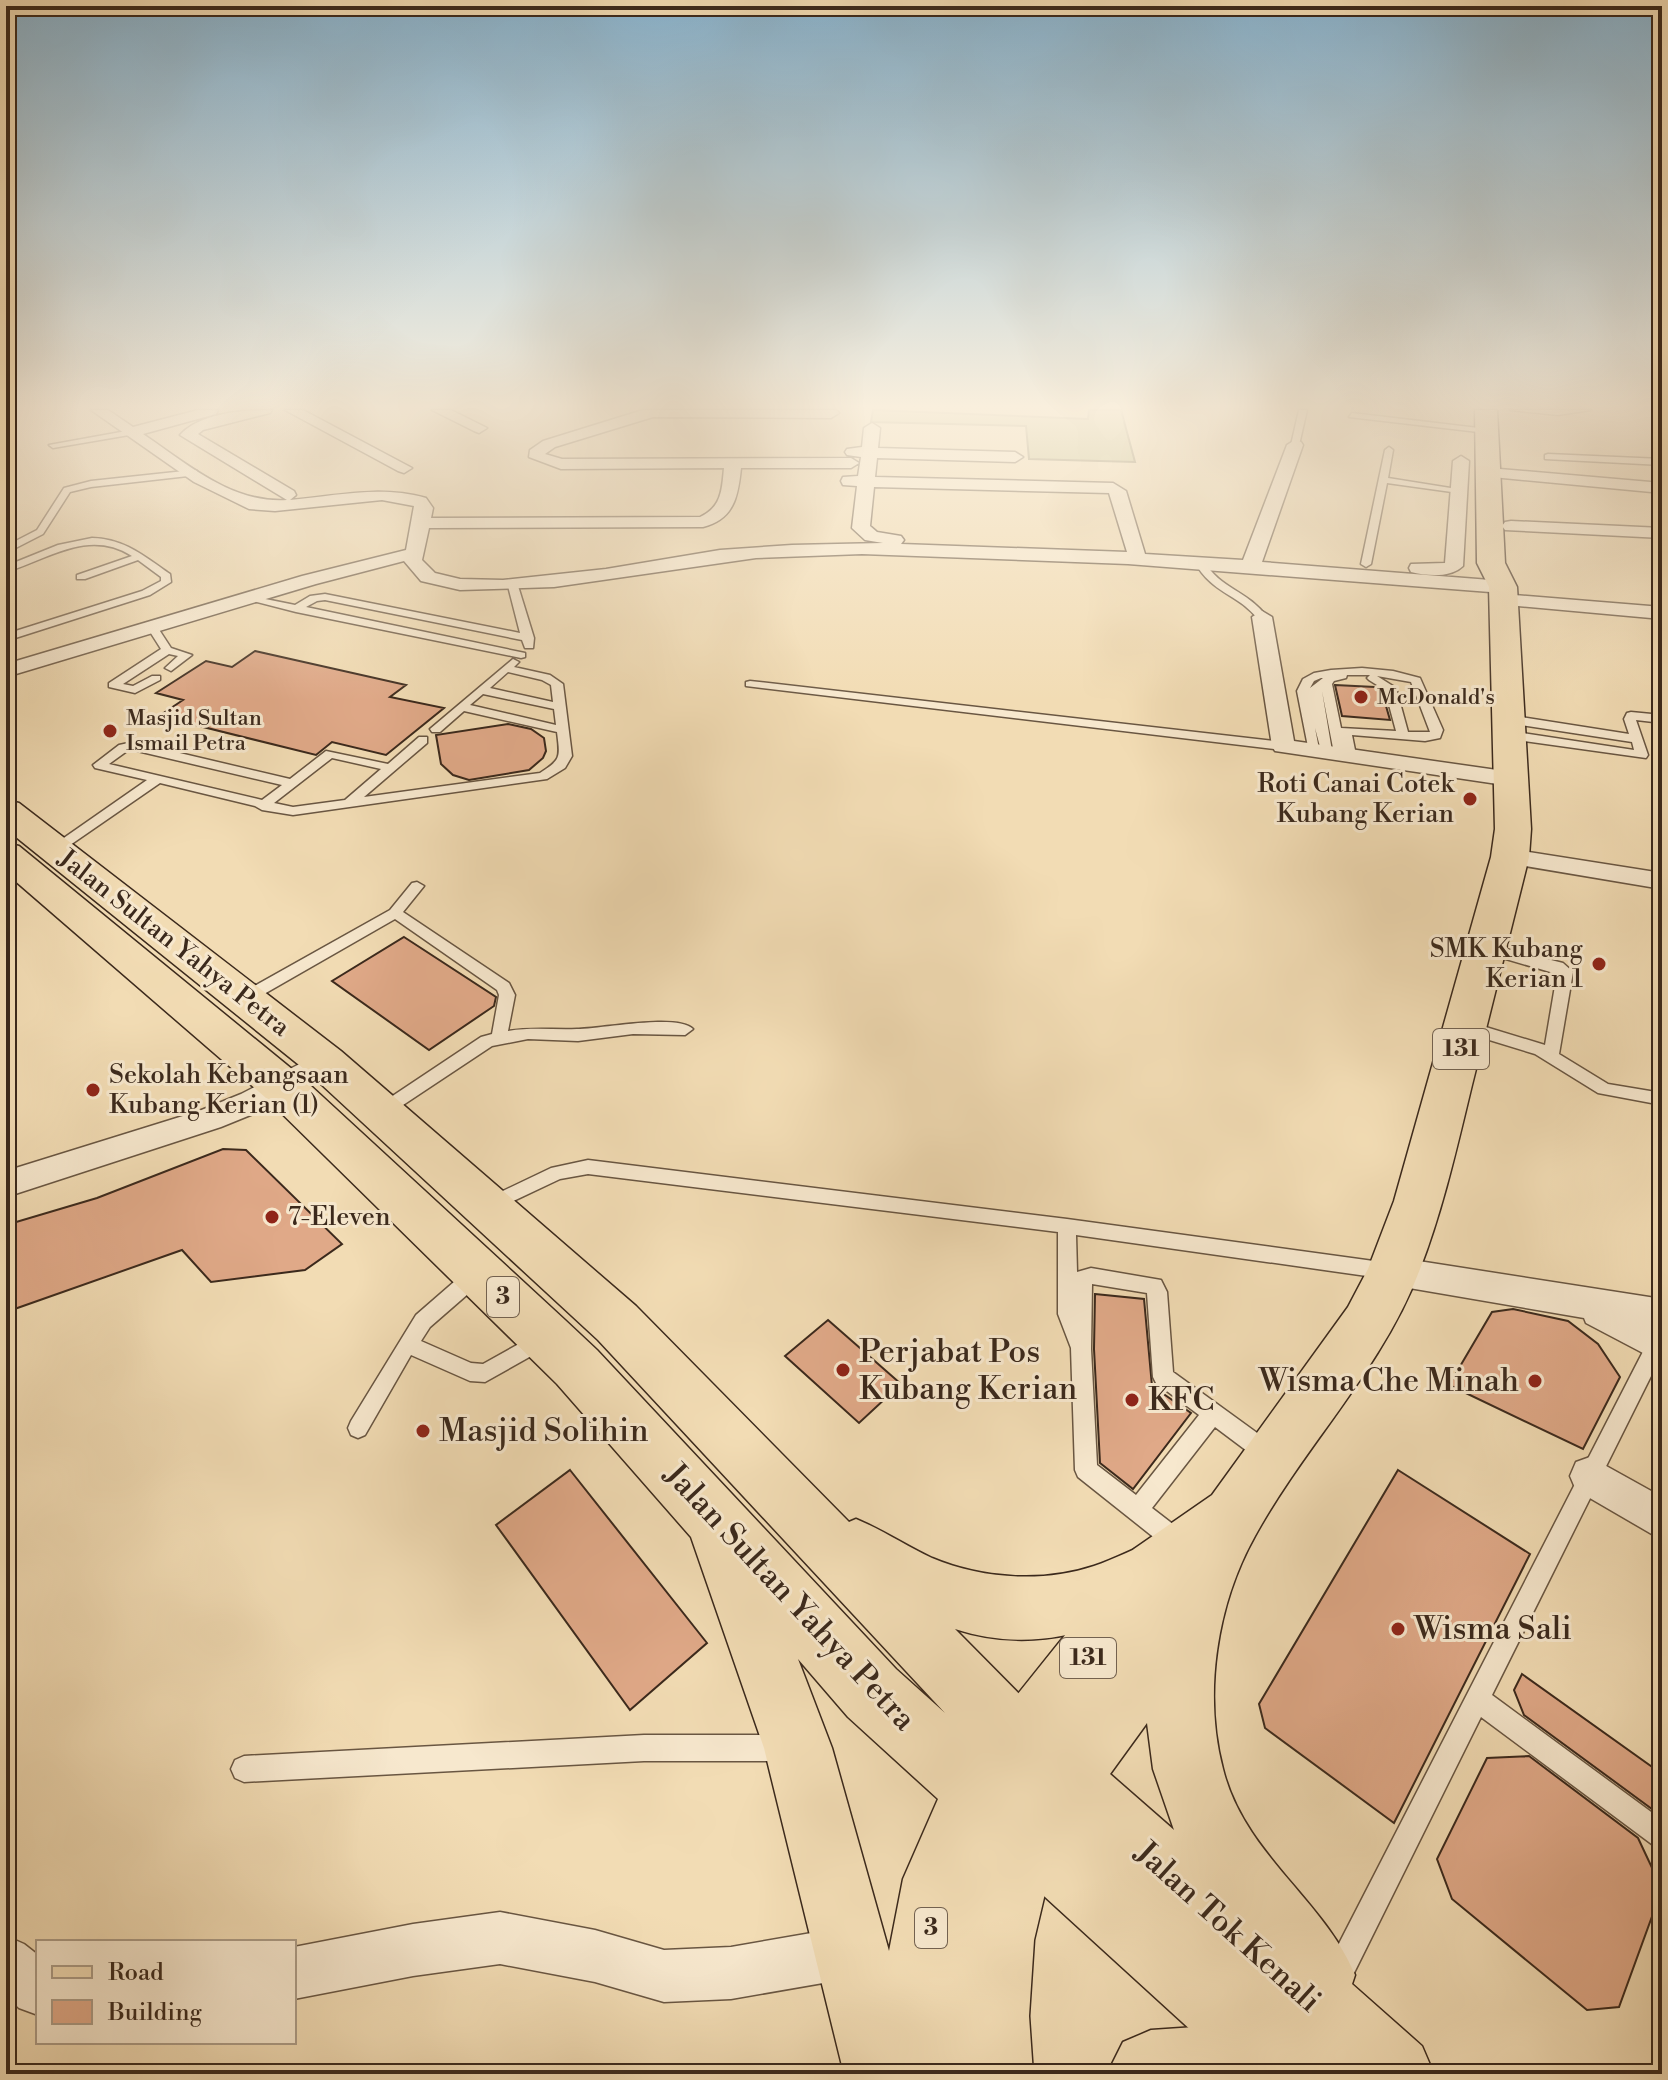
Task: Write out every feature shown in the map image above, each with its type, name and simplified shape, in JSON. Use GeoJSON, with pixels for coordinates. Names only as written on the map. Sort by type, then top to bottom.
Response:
{"type":"FeatureCollection","features":[{"type":"Feature","properties":{"kind":"main road","name":"131"},"geometry":{"type":"LineString","coordinates":[[1023,1787],[1273,1457],[1367,1324],[1393,1272],[1419,1201],[1510,857],[1513,829],[1503,594],[1491,563],[1495,507]]}},
{"type":"Feature","properties":{"kind":"main road","name":"131"},"geometry":{"type":"LineString","coordinates":[[1503,594],[1514,566],[1511,526],[1505,507]]}},
{"type":"Feature","properties":{"kind":"main road","name":"Jalan Sultan Yahya Petra"},"geometry":{"type":"LineString","coordinates":[[6,811],[245,998],[304,1074],[478,1273],[577,1367],[872,1693],[1023,1787]]}},
{"type":"Feature","properties":{"kind":"main road","name":"Jalan Sultan Yahya Petra"},"geometry":{"type":"LineString","coordinates":[[6,854],[304,1074],[380,1112],[617,1323],[803,1517],[1023,1787],[1299,2074]]}},
{"type":"Feature","properties":{"kind":"main road"},"geometry":{"type":"LineString","coordinates":[[803,1517],[901,1578],[945,1595],[992,1605],[1032,1608],[1078,1603],[1192,1560],[1178,1718],[1187,1774],[1215,1841],[1250,1897],[1402,2074]]}},
{"type":"Feature","properties":{"kind":"main road"},"geometry":{"type":"LineString","coordinates":[[713,1518],[798,1748],[884,2074]]}},
{"type":"Feature","properties":{"kind":"main road"},"geometry":{"type":"LineString","coordinates":[[993,2074],[990,2016],[996,1940],[1023,1787]]}},
{"type":"Feature","properties":{"kind":"main road","name":"3"},"geometry":{"type":"LineString","coordinates":[[926,2074],[925,1985],[932,1919],[948,1855],[1023,1787]]}},
{"type":"Feature","properties":{"kind":"main road","name":"Jalan Tok Kenali"},"geometry":{"type":"LineString","coordinates":[[1023,1787],[1394,2074]]}},
{"type":"Feature","properties":{"kind":"main road"},"geometry":{"type":"LineString","coordinates":[[1147,2074],[1151,2070],[1210,2066],[1253,2074]]}},
{"type":"Feature","properties":{"kind":"street"},"geometry":{"type":"LineString","coordinates":[[423,507],[415,569],[425,577],[465,587],[513,586],[871,536],[893,540],[1136,551],[1199,561],[1254,559],[1436,569],[1454,566],[1458,507]]}},
{"type":"Feature","properties":{"kind":"street"},"geometry":{"type":"LineString","coordinates":[[421,523],[703,522],[714,518],[726,507]]}},
{"type":"Feature","properties":{"kind":"street"},"geometry":{"type":"LineString","coordinates":[[859,507],[861,528],[871,536]]}},
{"type":"Feature","properties":{"kind":"street"},"geometry":{"type":"LineString","coordinates":[[1123,507],[1136,551]]}},
{"type":"Feature","properties":{"kind":"street"},"geometry":{"type":"LineString","coordinates":[[1254,559],[1273,507]]}},
{"type":"Feature","properties":{"kind":"street"},"geometry":{"type":"LineString","coordinates":[[1511,526],[1662,533]]}},
{"type":"Feature","properties":{"kind":"street"},"geometry":{"type":"LineString","coordinates":[[844,542],[1136,551]]}},
{"type":"Feature","properties":{"kind":"street"},"geometry":{"type":"LineString","coordinates":[[6,671],[255,596],[415,553]]}},
{"type":"Feature","properties":{"kind":"street"},"geometry":{"type":"LineString","coordinates":[[1254,559],[1656,612],[1662,633]]}},
{"type":"Feature","properties":{"kind":"street"},"geometry":{"type":"LineString","coordinates":[[1262,617],[1283,746],[1330,741],[1511,779]]}},
{"type":"Feature","properties":{"kind":"street"},"geometry":{"type":"LineString","coordinates":[[1510,857],[1662,881]]}},
{"type":"Feature","properties":{"kind":"street"},"geometry":{"type":"LineString","coordinates":[[6,1184],[210,1119],[304,1074]]}},
{"type":"Feature","properties":{"kind":"street"},"geometry":{"type":"LineString","coordinates":[[1393,1272],[1580,1302],[1660,1335]]}},
{"type":"Feature","properties":{"kind":"street"},"geometry":{"type":"LineString","coordinates":[[1590,1476],[1662,1520]]}},
{"type":"Feature","properties":{"kind":"street"},"geometry":{"type":"LineString","coordinates":[[296,1973],[413,1950],[500,1938],[595,1956],[664,1976],[731,1973],[852,1952]]}},
{"type":"Feature","properties":{"kind":"street"},"geometry":{"type":"LineString","coordinates":[[6,1962],[36,1987]]}},
{"type":"Feature","properties":{"kind":"lane"},"geometry":{"type":"LineString","coordinates":[[6,550],[40,532],[56,507]]}},
{"type":"Feature","properties":{"kind":"lane"},"geometry":{"type":"LineString","coordinates":[[1366,564],[1378,507]]}},
{"type":"Feature","properties":{"kind":"lane"},"geometry":{"type":"LineString","coordinates":[[6,569],[93,541],[119,544],[166,576],[166,582],[159,588],[6,638]]}},
{"type":"Feature","properties":{"kind":"lane"},"geometry":{"type":"LineString","coordinates":[[81,577],[138,557]]}},
{"type":"Feature","properties":{"kind":"lane"},"geometry":{"type":"LineString","coordinates":[[1199,561],[1210,581],[1248,600],[1262,617]]}},
{"type":"Feature","properties":{"kind":"lane"},"geometry":{"type":"LineString","coordinates":[[436,729],[529,646],[513,586]]}},
{"type":"Feature","properties":{"kind":"lane"},"geometry":{"type":"LineString","coordinates":[[255,596],[301,605],[325,597],[529,638]]}},
{"type":"Feature","properties":{"kind":"lane"},"geometry":{"type":"LineString","coordinates":[[255,596],[521,655]]}},
{"type":"Feature","properties":{"kind":"lane"},"geometry":{"type":"LineString","coordinates":[[152,627],[167,650],[187,656],[171,668]]}},
{"type":"Feature","properties":{"kind":"lane"},"geometry":{"type":"LineString","coordinates":[[156,678],[135,690],[113,685],[167,650]]}},
{"type":"Feature","properties":{"kind":"lane"},"geometry":{"type":"LineString","coordinates":[[291,783],[133,746],[123,748],[99,765],[293,811],[543,776],[565,761],[560,707],[553,680],[506,668]]}},
{"type":"Feature","properties":{"kind":"lane"},"geometry":{"type":"LineString","coordinates":[[1339,672],[1403,676],[1418,682],[1437,730],[1436,735],[1431,737],[1330,741],[1303,691],[1309,679],[1339,672]]}},
{"type":"Feature","properties":{"kind":"lane"},"geometry":{"type":"LineString","coordinates":[[1330,741],[1314,691],[1330,678],[1370,678],[1386,683],[1403,736]]}},
{"type":"Feature","properties":{"kind":"lane"},"geometry":{"type":"LineString","coordinates":[[750,684],[1283,746]]}},
{"type":"Feature","properties":{"kind":"lane"},"geometry":{"type":"LineString","coordinates":[[481,690],[560,707]]}},
{"type":"Feature","properties":{"kind":"lane"},"geometry":{"type":"LineString","coordinates":[[461,707],[563,730]]}},
{"type":"Feature","properties":{"kind":"lane"},"geometry":{"type":"LineString","coordinates":[[1509,727],[1642,755],[1631,716],[1662,719]]}},
{"type":"Feature","properties":{"kind":"lane"},"geometry":{"type":"LineString","coordinates":[[1509,727],[1636,739]]}},
{"type":"Feature","properties":{"kind":"lane"},"geometry":{"type":"LineString","coordinates":[[348,804],[423,740]]}},
{"type":"Feature","properties":{"kind":"lane"},"geometry":{"type":"LineString","coordinates":[[262,806],[330,754],[391,768]]}},
{"type":"Feature","properties":{"kind":"lane"},"geometry":{"type":"LineString","coordinates":[[55,849],[156,780]]}},
{"type":"Feature","properties":{"kind":"lane"},"geometry":{"type":"LineString","coordinates":[[245,998],[395,913],[417,886]]}},
{"type":"Feature","properties":{"kind":"lane"},"geometry":{"type":"LineString","coordinates":[[395,913],[504,987],[507,995],[499,1038]]}},
{"type":"Feature","properties":{"kind":"lane"},"geometry":{"type":"LineString","coordinates":[[1487,949],[1558,967],[1565,972],[1551,1055]]}},
{"type":"Feature","properties":{"kind":"lane"},"geometry":{"type":"LineString","coordinates":[[1466,1027],[1551,1055],[1604,1089],[1662,1099]]}},
{"type":"Feature","properties":{"kind":"lane"},"geometry":{"type":"LineString","coordinates":[[380,1112],[477,1047],[499,1038],[528,1033],[578,1035],[633,1028],[685,1029]]}},
{"type":"Feature","properties":{"kind":"lane"},"geometry":{"type":"LineString","coordinates":[[486,1207],[557,1173],[588,1167],[1067,1226],[1393,1272]]}},
{"type":"Feature","properties":{"kind":"lane"},"geometry":{"type":"LineString","coordinates":[[1067,1226],[1068,1314],[1081,1349]]}},
{"type":"Feature","properties":{"kind":"lane"},"geometry":{"type":"LineString","coordinates":[[358,1428],[423,1321],[478,1273]]}},
{"type":"Feature","properties":{"kind":"lane"},"geometry":{"type":"LineString","coordinates":[[1192,1560],[1086,1470],[1081,1349],[1083,1278],[1091,1276],[1150,1284],[1157,1292],[1163,1377],[1273,1457]]}},
{"type":"Feature","properties":{"kind":"lane"},"geometry":{"type":"LineString","coordinates":[[1330,1991],[1660,1335]]}},
{"type":"Feature","properties":{"kind":"lane"},"geometry":{"type":"LineString","coordinates":[[407,1344],[470,1372],[485,1373],[546,1337]]}},
{"type":"Feature","properties":{"kind":"lane"},"geometry":{"type":"LineString","coordinates":[[1137,1511],[1212,1414]]}},
{"type":"Feature","properties":{"kind":"lane"},"geometry":{"type":"LineString","coordinates":[[1478,1700],[1662,1836]]}},
{"type":"Feature","properties":{"kind":"lane"},"geometry":{"type":"LineString","coordinates":[[244,1769],[644,1748],[798,1748]]}},
{"type":"Feature","properties":{"kind":"building"},"geometry":{"type":"Polygon","coordinates":[[[255,651],[406,685],[390,697],[444,708],[386,755],[332,742],[316,755],[159,716],[183,700],[156,693],[206,661],[232,667],[255,651]]]}},
{"type":"Feature","properties":{"kind":"building","name":"McDonald's"},"geometry":{"type":"Polygon","coordinates":[[[1335,685],[1375,687],[1382,692],[1390,720],[1342,716],[1335,685]]]}},
{"type":"Feature","properties":{"kind":"building"},"geometry":{"type":"Polygon","coordinates":[[[508,724],[531,729],[544,738],[546,751],[543,758],[529,770],[469,780],[453,775],[441,764],[436,735],[508,724]]]}},
{"type":"Feature","properties":{"kind":"building"},"geometry":{"type":"Polygon","coordinates":[[[404,937],[496,997],[494,1006],[429,1050],[332,981],[404,937]]]}},
{"type":"Feature","properties":{"kind":"building"},"geometry":{"type":"Polygon","coordinates":[[[223,1149],[246,1150],[342,1244],[305,1270],[211,1282],[182,1250],[6,1312],[6,1225],[97,1198],[223,1149]]]}},
{"type":"Feature","properties":{"kind":"building","name":"KFC"},"geometry":{"type":"Polygon","coordinates":[[[1095,1294],[1144,1299],[1152,1386],[1191,1413],[1133,1489],[1100,1463],[1094,1349],[1095,1294]]]}},
{"type":"Feature","properties":{"kind":"building","name":"Wisma Che Minah"},"geometry":{"type":"Polygon","coordinates":[[[1513,1309],[1568,1321],[1598,1344],[1620,1377],[1583,1449],[1449,1385],[1492,1312],[1513,1309]]]}},
{"type":"Feature","properties":{"kind":"building","name":"Perjabat Pos Kubang Kerian"},"geometry":{"type":"Polygon","coordinates":[[[828,1320],[901,1384],[859,1423],[785,1356],[828,1320]]]}},
{"type":"Feature","properties":{"kind":"building"},"geometry":{"type":"Polygon","coordinates":[[[570,1470],[707,1643],[630,1710],[496,1525],[570,1470]]]}},
{"type":"Feature","properties":{"kind":"building","name":"Wisma Sali"},"geometry":{"type":"Polygon","coordinates":[[[1398,1470],[1530,1554],[1394,1823],[1265,1728],[1259,1704],[1398,1470]]]}},
{"type":"Feature","properties":{"kind":"building"},"geometry":{"type":"Polygon","coordinates":[[[1522,1674],[1662,1774],[1662,1812],[1656,1812],[1524,1715],[1514,1690],[1522,1674]]]}},
{"type":"Feature","properties":{"kind":"building"},"geometry":{"type":"Polygon","coordinates":[[[1529,1756],[1638,1838],[1662,1889],[1619,2007],[1587,2010],[1452,1899],[1437,1859],[1487,1758],[1529,1756]]]}},
{"type":"Feature","properties":{"kind":"place","name":"McDonald's"},"geometry":{"type":"Point","coordinates":[1361,697]}},
{"type":"Feature","properties":{"kind":"place","name":"Masjid Sultan Ismail Petra"},"geometry":{"type":"Point","coordinates":[110,731]}},
{"type":"Feature","properties":{"kind":"place","name":"Roti Canai Cotek Kubang Kerian"},"geometry":{"type":"Point","coordinates":[1470,799]}},
{"type":"Feature","properties":{"kind":"place","name":"SMK Kubang Kerian 1"},"geometry":{"type":"Point","coordinates":[1599,964]}},
{"type":"Feature","properties":{"kind":"place","name":"Sekolah Kebangsaan Kubang Kerian (1)"},"geometry":{"type":"Point","coordinates":[93,1090]}},
{"type":"Feature","properties":{"kind":"place","name":"7-Eleven"},"geometry":{"type":"Point","coordinates":[272,1217]}},
{"type":"Feature","properties":{"kind":"place","name":"Perjabat Pos Kubang Kerian"},"geometry":{"type":"Point","coordinates":[843,1370]}},
{"type":"Feature","properties":{"kind":"place","name":"Wisma Che Minah"},"geometry":{"type":"Point","coordinates":[1535,1381]}},
{"type":"Feature","properties":{"kind":"place","name":"KFC"},"geometry":{"type":"Point","coordinates":[1132,1400]}},
{"type":"Feature","properties":{"kind":"place","name":"Masjid Solihin"},"geometry":{"type":"Point","coordinates":[423,1431]}},
{"type":"Feature","properties":{"kind":"place","name":"Wisma Sali"},"geometry":{"type":"Point","coordinates":[1398,1629]}}]}
